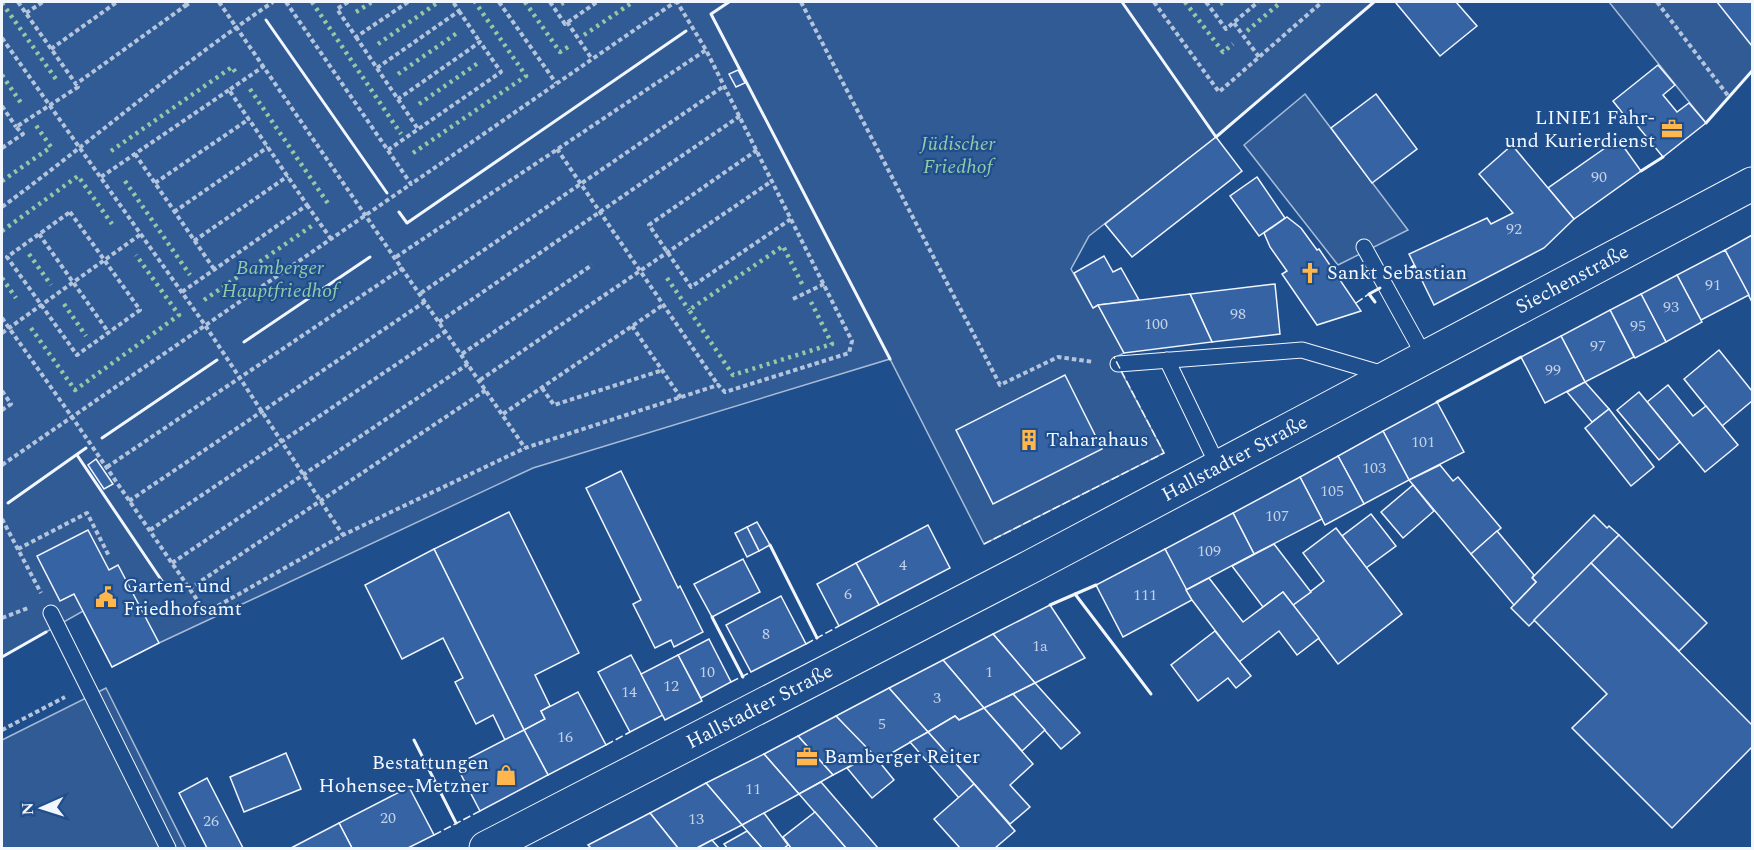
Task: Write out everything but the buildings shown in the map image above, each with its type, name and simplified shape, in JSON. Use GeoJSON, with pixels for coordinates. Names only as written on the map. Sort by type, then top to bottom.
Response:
{"type":"FeatureCollection","features":[{"type":"Feature","properties":{"kind":"main road","name":"Siechenstraße"},"geometry":{"type":"LineString","coordinates":[[1392,377],[1752,184]]}},
{"type":"Feature","properties":{"kind":"main road","name":"Hallstadter Straße"},"geometry":{"type":"LineString","coordinates":[[486,849],[1032,567],[1218,466],[1392,377]]}},
{"type":"Feature","properties":{"kind":"lane"},"geometry":{"type":"LineString","coordinates":[[1364,248],[1426,359]]}},
{"type":"Feature","properties":{"kind":"lane"},"geometry":{"type":"LineString","coordinates":[[1118,364],[1302,350],[1392,377]]}},
{"type":"Feature","properties":{"kind":"lane"},"geometry":{"type":"LineString","coordinates":[[1167,360],[1218,466]]}},
{"type":"Feature","properties":{"kind":"lane"},"geometry":{"type":"LineString","coordinates":[[48,607],[168,849]]}},
{"type":"Feature","properties":{"kind":"path"},"geometry":{"type":"LineString","coordinates":[[15,127],[78,87],[18,2]]}},
{"type":"Feature","properties":{"kind":"path"},"geometry":{"type":"LineString","coordinates":[[26,14],[43,2]]}},
{"type":"Feature","properties":{"kind":"path"},"geometry":{"type":"LineString","coordinates":[[51,49],[117,2]]}},
{"type":"Feature","properties":{"kind":"path"},"geometry":{"type":"LineString","coordinates":[[76,84],[183,4],[191,2]]}},
{"type":"Feature","properties":{"kind":"path"},"geometry":{"type":"LineString","coordinates":[[219,2],[421,293],[525,448]]}},
{"type":"Feature","properties":{"kind":"path"},"geometry":{"type":"LineString","coordinates":[[2,207],[236,27],[273,2]]}},
{"type":"Feature","properties":{"kind":"path"},"geometry":{"type":"LineString","coordinates":[[286,2],[411,183]]}},
{"type":"Feature","properties":{"kind":"path"},"geometry":{"type":"LineString","coordinates":[[348,2],[337,9],[418,129]]}},
{"type":"Feature","properties":{"kind":"path"},"geometry":{"type":"LineString","coordinates":[[356,37],[408,2]]}},
{"type":"Feature","properties":{"kind":"path"},"geometry":{"type":"LineString","coordinates":[[388,150],[501,72],[453,2]]}},
{"type":"Feature","properties":{"kind":"path"},"geometry":{"type":"LineString","coordinates":[[499,2],[556,83]]}},
{"type":"Feature","properties":{"kind":"path"},"geometry":{"type":"LineString","coordinates":[[550,2],[565,24],[597,2]]}},
{"type":"Feature","properties":{"kind":"path"},"geometry":{"type":"LineString","coordinates":[[2,465],[676,2],[706,50],[824,284],[852,341],[849,353],[725,392],[557,149]]}},
{"type":"Feature","properties":{"kind":"path"},"geometry":{"type":"LineString","coordinates":[[801,2],[1000,386],[1058,357],[1118,364]]}},
{"type":"Feature","properties":{"kind":"path"},"geometry":{"type":"LineString","coordinates":[[1154,2],[1219,92],[1322,2]]}},
{"type":"Feature","properties":{"kind":"path"},"geometry":{"type":"LineString","coordinates":[[1206,2],[1226,29],[1258,2]]}},
{"type":"Feature","properties":{"kind":"path"},"geometry":{"type":"LineString","coordinates":[[1657,2],[1729,97]]}},
{"type":"Feature","properties":{"kind":"path"},"geometry":{"type":"LineString","coordinates":[[377,68],[459,11]]}},
{"type":"Feature","properties":{"kind":"path"},"geometry":{"type":"LineString","coordinates":[[567,22],[592,59]]}},
{"type":"Feature","properties":{"kind":"path"},"geometry":{"type":"LineString","coordinates":[[1234,23],[1259,57]]}},
{"type":"Feature","properties":{"kind":"path"},"geometry":{"type":"LineString","coordinates":[[2,38],[182,291],[343,535]]}},
{"type":"Feature","properties":{"kind":"path"},"geometry":{"type":"LineString","coordinates":[[398,99],[480,42]]}},
{"type":"Feature","properties":{"kind":"path"},"geometry":{"type":"LineString","coordinates":[[396,257],[706,50]]}},
{"type":"Feature","properties":{"kind":"path"},"geometry":{"type":"LineString","coordinates":[[101,177],[264,66]]}},
{"type":"Feature","properties":{"kind":"path"},"geometry":{"type":"LineString","coordinates":[[421,293],[724,86]]}},
{"type":"Feature","properties":{"kind":"path"},"geometry":{"type":"LineString","coordinates":[[229,90],[331,238]]}},
{"type":"Feature","properties":{"kind":"path"},"geometry":{"type":"LineString","coordinates":[[2,106],[22,134],[2,148]]}},
{"type":"Feature","properties":{"kind":"path"},"geometry":{"type":"LineString","coordinates":[[440,322],[740,116]]}},
{"type":"Feature","properties":{"kind":"path"},"geometry":{"type":"LineString","coordinates":[[155,183],[249,118]]}},
{"type":"Feature","properties":{"kind":"path"},"geometry":{"type":"LineString","coordinates":[[174,212],[268,147]]}},
{"type":"Feature","properties":{"kind":"path"},"geometry":{"type":"LineString","coordinates":[[757,150],[648,225],[691,287],[791,219]]}},
{"type":"Feature","properties":{"kind":"path"},"geometry":{"type":"LineString","coordinates":[[135,154],[214,269]]}},
{"type":"Feature","properties":{"kind":"path"},"geometry":{"type":"LineString","coordinates":[[194,241],[288,176]]}},
{"type":"Feature","properties":{"kind":"path"},"geometry":{"type":"LineString","coordinates":[[480,381],[772,181]]}},
{"type":"Feature","properties":{"kind":"path"},"geometry":{"type":"LineString","coordinates":[[182,291],[308,205]]}},
{"type":"Feature","properties":{"kind":"path"},"geometry":{"type":"LineString","coordinates":[[70,212],[140,310],[77,355],[7,257],[39,234],[70,212]]}},
{"type":"Feature","properties":{"kind":"path"},"geometry":{"type":"LineString","coordinates":[[39,234],[109,333]]}},
{"type":"Feature","properties":{"kind":"path"},"geometry":{"type":"LineString","coordinates":[[2,333],[141,234]]}},
{"type":"Feature","properties":{"kind":"path"},"geometry":{"type":"LineString","coordinates":[[462,354],[592,265]]}},
{"type":"Feature","properties":{"kind":"path"},"geometry":{"type":"LineString","coordinates":[[106,467],[403,268]]}},
{"type":"Feature","properties":{"kind":"path"},"geometry":{"type":"LineString","coordinates":[[793,299],[824,284]]}},
{"type":"Feature","properties":{"kind":"path"},"geometry":{"type":"LineString","coordinates":[[129,501],[426,301]]}},
{"type":"Feature","properties":{"kind":"path"},"geometry":{"type":"LineString","coordinates":[[503,414],[663,305]]}},
{"type":"Feature","properties":{"kind":"path"},"geometry":{"type":"LineString","coordinates":[[2,318],[202,607],[216,608],[343,535],[525,448],[718,385]]}},
{"type":"Feature","properties":{"kind":"path"},"geometry":{"type":"LineString","coordinates":[[632,326],[681,398]]}},
{"type":"Feature","properties":{"kind":"path"},"geometry":{"type":"LineString","coordinates":[[150,530],[446,331]]}},
{"type":"Feature","properties":{"kind":"path"},"geometry":{"type":"LineString","coordinates":[[172,563],[468,364]]}},
{"type":"Feature","properties":{"kind":"path"},"geometry":{"type":"LineString","coordinates":[[542,388],[554,405],[663,370]]}},
{"type":"Feature","properties":{"kind":"path"},"geometry":{"type":"LineString","coordinates":[[189,589],[486,390]]}},
{"type":"Feature","properties":{"kind":"path"},"geometry":{"type":"LineString","coordinates":[[2,391],[11,404],[2,410]]}},
{"type":"Feature","properties":{"kind":"path"},"geometry":{"type":"LineString","coordinates":[[18,549],[87,513],[109,556]]}},
{"type":"Feature","properties":{"kind":"path"},"geometry":{"type":"LineString","coordinates":[[2,519],[48,607]]}},
{"type":"Feature","properties":{"kind":"path"},"geometry":{"type":"LineString","coordinates":[[2,618],[34,606]]}},
{"type":"Feature","properties":{"kind":"path"},"geometry":{"type":"LineString","coordinates":[[2,730],[88,686]]}},
{"type":"Feature","properties":{"kind":"shaded area","name":"Bamberger Hauptfriedhof"},"geometry":{"type":"Polygon","coordinates":[[[2,2],[1374,2],[1216,137],[1089,236],[1071,269],[1093,308],[1098,305],[1124,353],[1114,358],[1164,453],[984,544],[890,359],[533,468],[112,667],[83,611],[2,657],[2,2]]]}},
{"type":"Feature","properties":{"kind":"shaded area"},"geometry":{"type":"Polygon","coordinates":[[[1609,2],[1752,2],[1752,71],[1706,123],[1609,2]]]}},
{"type":"Feature","properties":{"kind":"shaded area"},"geometry":{"type":"Polygon","coordinates":[[[1305,94],[1408,230],[1338,265],[1244,145],[1305,94]]]}},
{"type":"Feature","properties":{"kind":"shaded area"},"geometry":{"type":"Polygon","coordinates":[[[106,688],[186,848],[2,848],[2,740],[106,688]]]}},
{"type":"Feature","properties":{"kind":"hedge"},"geometry":{"type":"LineString","coordinates":[[312,2],[401,134]]}},
{"type":"Feature","properties":{"kind":"hedge"},"geometry":{"type":"LineString","coordinates":[[356,12],[372,2]]}},
{"type":"Feature","properties":{"kind":"hedge"},"geometry":{"type":"LineString","coordinates":[[413,153],[526,76],[475,2]]}},
{"type":"Feature","properties":{"kind":"hedge"},"geometry":{"type":"LineString","coordinates":[[525,2],[560,52],[571,45]]}},
{"type":"Feature","properties":{"kind":"hedge"},"geometry":{"type":"LineString","coordinates":[[561,4],[565,2]]}},
{"type":"Feature","properties":{"kind":"hedge"},"geometry":{"type":"LineString","coordinates":[[584,35],[633,2]]}},
{"type":"Feature","properties":{"kind":"hedge"},"geometry":{"type":"LineString","coordinates":[[1185,2],[1223,52],[1233,44]]}},
{"type":"Feature","properties":{"kind":"hedge"},"geometry":{"type":"LineString","coordinates":[[1220,4],[1224,2]]}},
{"type":"Feature","properties":{"kind":"hedge"},"geometry":{"type":"LineString","coordinates":[[1247,31],[1281,2]]}},
{"type":"Feature","properties":{"kind":"hedge"},"geometry":{"type":"LineString","coordinates":[[2,3],[58,82]]}},
{"type":"Feature","properties":{"kind":"hedge"},"geometry":{"type":"LineString","coordinates":[[378,44],[437,3]]}},
{"type":"Feature","properties":{"kind":"hedge"},"geometry":{"type":"LineString","coordinates":[[398,74],[457,33]]}},
{"type":"Feature","properties":{"kind":"hedge"},"geometry":{"type":"LineString","coordinates":[[419,104],[478,63]]}},
{"type":"Feature","properties":{"kind":"hedge"},"geometry":{"type":"LineString","coordinates":[[111,151],[232,67],[236,73]]}},
{"type":"Feature","properties":{"kind":"hedge"},"geometry":{"type":"LineString","coordinates":[[2,75],[23,106]]}},
{"type":"Feature","properties":{"kind":"hedge"},"geometry":{"type":"LineString","coordinates":[[250,89],[329,205]]}},
{"type":"Feature","properties":{"kind":"hedge"},"geometry":{"type":"LineString","coordinates":[[2,181],[51,147],[35,124]]}},
{"type":"Feature","properties":{"kind":"hedge"},"geometry":{"type":"LineString","coordinates":[[2,231],[78,176],[112,224]]}},
{"type":"Feature","properties":{"kind":"hedge"},"geometry":{"type":"LineString","coordinates":[[125,181],[190,275]]}},
{"type":"Feature","properties":{"kind":"hedge"},"geometry":{"type":"LineString","coordinates":[[204,300],[313,225]]}},
{"type":"Feature","properties":{"kind":"hedge"},"geometry":{"type":"LineString","coordinates":[[802,284],[783,246],[689,310],[733,375],[832,344],[810,300]]}},
{"type":"Feature","properties":{"kind":"hedge"},"geometry":{"type":"LineString","coordinates":[[29,254],[51,285]]}},
{"type":"Feature","properties":{"kind":"hedge"},"geometry":{"type":"LineString","coordinates":[[31,328],[75,390],[179,315],[136,255]]}},
{"type":"Feature","properties":{"kind":"hedge"},"geometry":{"type":"LineString","coordinates":[[2,278],[16,298]]}},
{"type":"Feature","properties":{"kind":"hedge"},"geometry":{"type":"LineString","coordinates":[[667,278],[689,310]]}},
{"type":"Feature","properties":{"kind":"hedge"},"geometry":{"type":"LineString","coordinates":[[64,304],[86,336]]}},
{"type":"Feature","properties":{"kind":"fence"},"geometry":{"type":"LineString","coordinates":[[1356,303],[1369,294]]}},
{"type":"Feature","properties":{"kind":"fence"},"geometry":{"type":"LineString","coordinates":[[984,544],[1164,453],[1114,357]]}},
{"type":"Feature","properties":{"kind":"fence"},"geometry":{"type":"LineString","coordinates":[[806,644],[839,626]]}},
{"type":"Feature","properties":{"kind":"fence"},"geometry":{"type":"LineString","coordinates":[[731,682],[751,672]]}},
{"type":"Feature","properties":{"kind":"fence"},"geometry":{"type":"LineString","coordinates":[[606,745],[630,732]]}},
{"type":"Feature","properties":{"kind":"fence"},"geometry":{"type":"LineString","coordinates":[[434,835],[480,811]]}},
{"type":"Feature","properties":{"kind":"wall"},"geometry":{"type":"LineString","coordinates":[[729,2],[711,14],[890,359]]}},
{"type":"Feature","properties":{"kind":"wall"},"geometry":{"type":"LineString","coordinates":[[1122,2],[1216,137],[1374,2]]}},
{"type":"Feature","properties":{"kind":"wall"},"geometry":{"type":"LineString","coordinates":[[266,20],[387,193]]}},
{"type":"Feature","properties":{"kind":"wall"},"geometry":{"type":"LineString","coordinates":[[399,212],[407,223],[686,31]]}},
{"type":"Feature","properties":{"kind":"wall"},"geometry":{"type":"LineString","coordinates":[[1706,123],[1752,71]]}},
{"type":"Feature","properties":{"kind":"wall"},"geometry":{"type":"LineString","coordinates":[[1641,171],[1663,157]]}},
{"type":"Feature","properties":{"kind":"wall"},"geometry":{"type":"LineString","coordinates":[[244,342],[370,257]]}},
{"type":"Feature","properties":{"kind":"wall"},"geometry":{"type":"LineString","coordinates":[[1404,273],[1414,266]]}},
{"type":"Feature","properties":{"kind":"wall"},"geometry":{"type":"LineString","coordinates":[[1375,302],[1369,294],[1380,288]]}},
{"type":"Feature","properties":{"kind":"wall"},"geometry":{"type":"LineString","coordinates":[[1437,402],[1521,357]]}},
{"type":"Feature","properties":{"kind":"wall"},"geometry":{"type":"LineString","coordinates":[[102,438],[217,360]]}},
{"type":"Feature","properties":{"kind":"wall"},"geometry":{"type":"LineString","coordinates":[[8,503],[86,448]]}},
{"type":"Feature","properties":{"kind":"wall"},"geometry":{"type":"LineString","coordinates":[[77,455],[162,581]]}},
{"type":"Feature","properties":{"kind":"wall"},"geometry":{"type":"LineString","coordinates":[[770,545],[817,638]]}},
{"type":"Feature","properties":{"kind":"wall"},"geometry":{"type":"LineString","coordinates":[[1050,605],[1096,585]]}},
{"type":"Feature","properties":{"kind":"wall"},"geometry":{"type":"LineString","coordinates":[[1075,594],[1151,694]]}},
{"type":"Feature","properties":{"kind":"wall"},"geometry":{"type":"LineString","coordinates":[[712,617],[743,677]]}},
{"type":"Feature","properties":{"kind":"wall"},"geometry":{"type":"LineString","coordinates":[[2,657],[46,632]]}},
{"type":"Feature","properties":{"kind":"wall"},"geometry":{"type":"LineString","coordinates":[[414,740],[456,823]]}},
{"type":"Feature","properties":{"kind":"place","name":"LINIE1 Fahr- und Kurierdienst"},"geometry":{"type":"Point","coordinates":[1672,129]}},
{"type":"Feature","properties":{"kind":"place","name":"Sankt Sebastian"},"geometry":{"type":"Point","coordinates":[1310,273]}},
{"type":"Feature","properties":{"kind":"place","name":"Taharahaus"},"geometry":{"type":"Point","coordinates":[1029,440]}},
{"type":"Feature","properties":{"kind":"place","name":"Garten- und Friedhofsamt"},"geometry":{"type":"Point","coordinates":[106,597]}},
{"type":"Feature","properties":{"kind":"place","name":"Bamberger Reiter"},"geometry":{"type":"Point","coordinates":[807,757]}},
{"type":"Feature","properties":{"kind":"place","name":"Bestattungen Hohensee-Metzner"},"geometry":{"type":"Point","coordinates":[506,775]}},
{"type":"Feature","properties":{"kind":"park label","name":"Jüdischer Friedhof"},"geometry":{"type":"Point","coordinates":[958,156]}}]}
